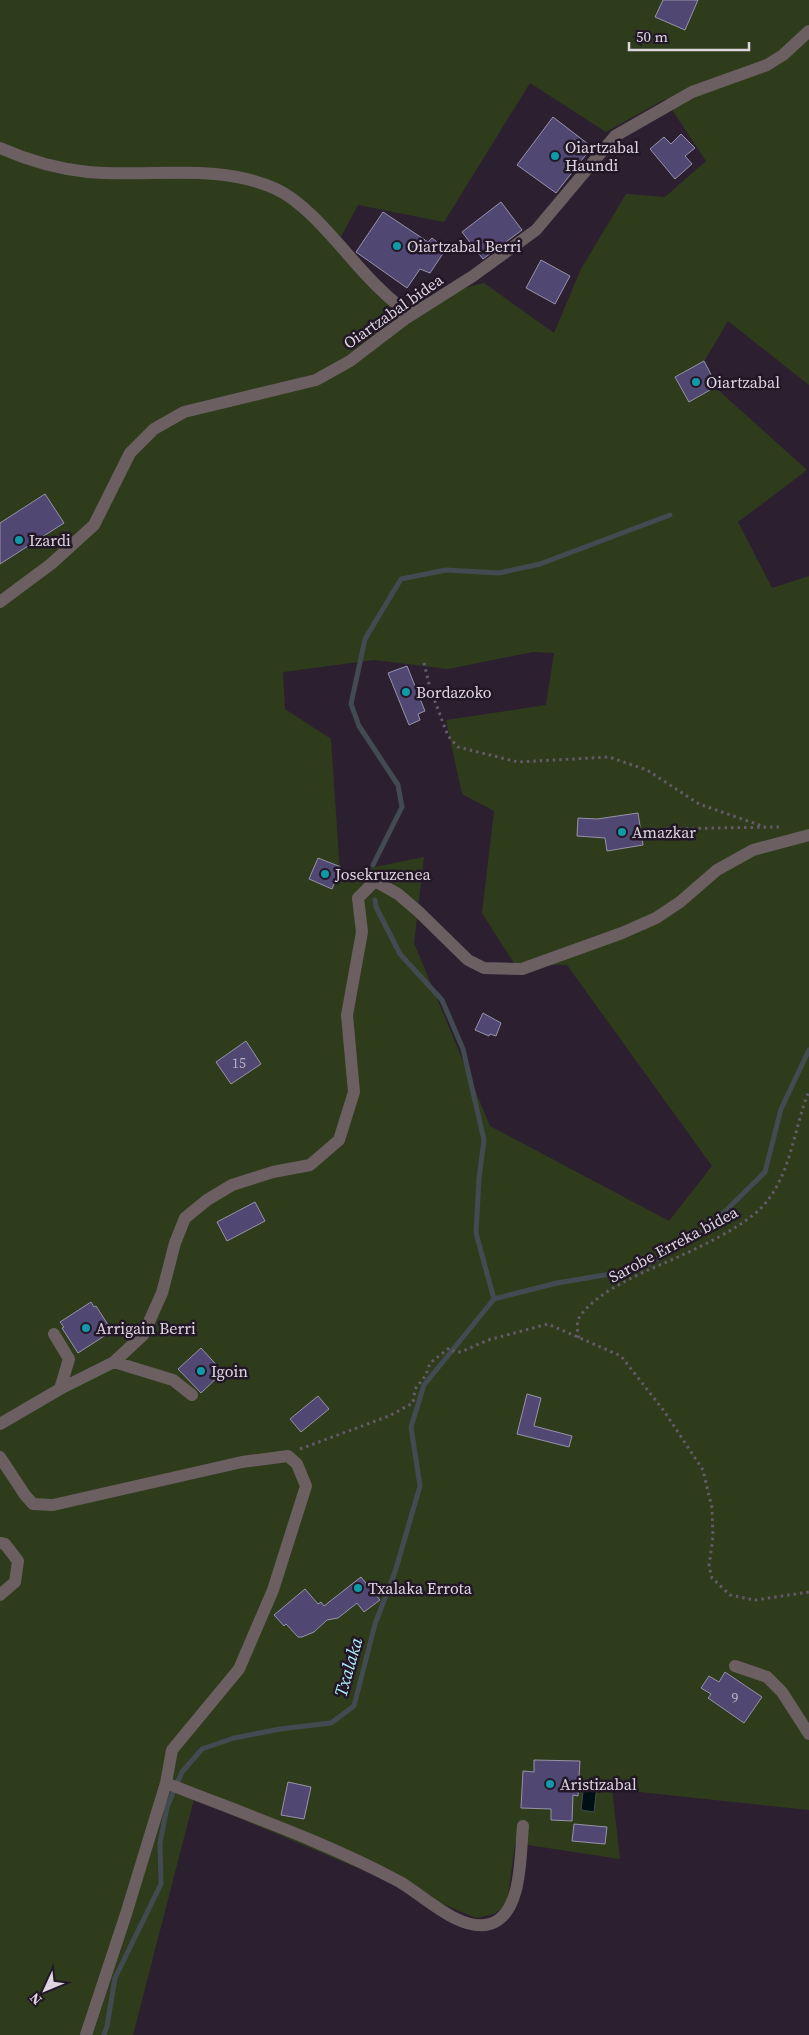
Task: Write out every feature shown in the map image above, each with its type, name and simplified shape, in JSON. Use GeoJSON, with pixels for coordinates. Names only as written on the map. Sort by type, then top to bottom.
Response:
{"type":"FeatureCollection","features":[{"type":"Feature","properties":{"kind":"street","name":"Oiartzabal bidea"},"geometry":{"type":"LineString","coordinates":[[0,602],[52,564],[94,525],[130,453],[154,429],[184,412],[316,380],[350,361],[413,314],[473,276],[536,230],[615,136],[692,92],[767,65],[783,55],[809,31]]}},
{"type":"Feature","properties":{"kind":"street"},"geometry":{"type":"LineString","coordinates":[[0,148],[15,155],[69,169],[89,172],[222,175],[259,183],[276,189],[303,208],[350,260],[392,300],[413,314]]}},
{"type":"Feature","properties":{"kind":"street"},"geometry":{"type":"LineString","coordinates":[[0,1424],[60,1389],[114,1362],[143,1335],[162,1293],[175,1243],[185,1218],[207,1200],[232,1185],[273,1172],[310,1165],[339,1140],[354,1092],[348,1015],[362,932],[358,898],[376,881],[398,894],[419,912],[468,960],[484,968],[522,969],[622,933],[656,918],[680,902],[724,866],[753,850],[809,835]]}},
{"type":"Feature","properties":{"kind":"street"},"geometry":{"type":"LineString","coordinates":[[54,1334],[69,1359],[60,1389]]}},
{"type":"Feature","properties":{"kind":"street"},"geometry":{"type":"LineString","coordinates":[[114,1362],[173,1380],[192,1395]]}},
{"type":"Feature","properties":{"kind":"street"},"geometry":{"type":"LineString","coordinates":[[0,1457],[33,1504],[53,1505],[242,1462],[288,1456],[296,1464],[306,1486],[273,1590],[238,1669],[172,1750],[168,1784],[86,2035]]}},
{"type":"Feature","properties":{"kind":"street"},"geometry":{"type":"LineString","coordinates":[[0,1543],[5,1544],[18,1561],[15,1582],[0,1595]]}},
{"type":"Feature","properties":{"kind":"street"},"geometry":{"type":"LineString","coordinates":[[735,1666],[766,1677],[782,1692],[809,1734]]}},
{"type":"Feature","properties":{"kind":"street"},"geometry":{"type":"LineString","coordinates":[[168,1784],[365,1864],[403,1884],[442,1911],[474,1926],[491,1924],[508,1913],[516,1892],[523,1826]]}},
{"type":"Feature","properties":{"kind":"path"},"geometry":{"type":"LineString","coordinates":[[424,663],[430,688],[448,736],[458,747],[518,762],[609,757],[647,770],[699,804],[765,827]]}},
{"type":"Feature","properties":{"kind":"path"},"geometry":{"type":"LineString","coordinates":[[653,829],[784,827],[792,839]]}},
{"type":"Feature","properties":{"kind":"path","name":"Sarobe Erreka bidea"},"geometry":{"type":"LineString","coordinates":[[579,1338],[576,1330],[579,1317],[618,1285],[734,1228],[750,1218],[770,1198],[782,1177],[797,1136],[799,1118],[809,1091]]}},
{"type":"Feature","properties":{"kind":"path"},"geometry":{"type":"LineString","coordinates":[[279,1457],[389,1416],[413,1403],[415,1389],[426,1376],[430,1363],[449,1348],[455,1352],[496,1338],[548,1324],[621,1356],[634,1370],[703,1470],[710,1489],[712,1508],[713,1537],[709,1566],[712,1578],[730,1595],[755,1600],[809,1592]]}},
{"type":"Feature","properties":{"kind":"green space"},"geometry":{"type":"Polygon","coordinates":[[[0,0],[809,0],[809,385],[728,321],[698,372],[807,470],[738,522],[772,588],[809,576],[809,1810],[612,1789],[620,1859],[515,1843],[507,1904],[494,1914],[476,1918],[194,1799],[133,2035],[0,2035],[0,0]],[[530,83],[444,222],[358,205],[336,246],[395,307],[484,283],[554,333],[581,269],[626,194],[665,197],[706,161],[665,99],[606,132],[530,83]],[[533,652],[448,669],[374,660],[283,672],[285,709],[331,739],[340,874],[424,857],[414,943],[490,1126],[669,1221],[712,1166],[567,965],[514,963],[482,913],[494,811],[462,794],[446,720],[546,705],[554,653],[533,652]]]}},
{"type":"Feature","properties":{"kind":"shaded area"},"geometry":{"type":"Polygon","coordinates":[[[584,1783],[597,1785],[594,1812],[581,1810],[584,1783]]]}},
{"type":"Feature","properties":{"kind":"building"},"geometry":{"type":"Polygon","coordinates":[[[663,0],[698,0],[685,30],[655,17],[663,0]]]}},
{"type":"Feature","properties":{"kind":"building","name":"Oiartzabal Haundi"},"geometry":{"type":"Polygon","coordinates":[[[553,117],[592,147],[556,193],[517,165],[553,117]]]}},
{"type":"Feature","properties":{"kind":"building"},"geometry":{"type":"Polygon","coordinates":[[[681,134],[695,148],[685,156],[692,164],[675,179],[650,149],[664,137],[671,144],[681,134]]]}},
{"type":"Feature","properties":{"kind":"building"},"geometry":{"type":"Polygon","coordinates":[[[501,202],[522,230],[483,259],[462,232],[501,202]]]}},
{"type":"Feature","properties":{"kind":"building","name":"Oiartzabal Berri"},"geometry":{"type":"Polygon","coordinates":[[[383,212],[428,242],[432,238],[446,249],[430,273],[420,269],[407,288],[356,252],[383,212]]]}},
{"type":"Feature","properties":{"kind":"building"},"geometry":{"type":"Polygon","coordinates":[[[541,260],[570,276],[555,304],[526,288],[541,260]]]}},
{"type":"Feature","properties":{"kind":"building","name":"Oiartzabal"},"geometry":{"type":"Polygon","coordinates":[[[704,361],[717,386],[689,402],[675,377],[704,361]]]}},
{"type":"Feature","properties":{"kind":"building","name":"Izardi"},"geometry":{"type":"Polygon","coordinates":[[[45,494],[64,523],[0,564],[0,523],[45,494]]]}},
{"type":"Feature","properties":{"kind":"building","name":"Bordazoko"},"geometry":{"type":"Polygon","coordinates":[[[407,666],[425,711],[418,714],[420,720],[409,725],[388,673],[407,666]]]}},
{"type":"Feature","properties":{"kind":"building","name":"Amazkar"},"geometry":{"type":"Polygon","coordinates":[[[638,813],[643,845],[607,851],[605,838],[577,836],[578,818],[597,819],[638,813]]]}},
{"type":"Feature","properties":{"kind":"building","name":"Josekruzenea"},"geometry":{"type":"Polygon","coordinates":[[[318,858],[341,867],[332,889],[309,879],[318,858]]]}},
{"type":"Feature","properties":{"kind":"building"},"geometry":{"type":"Polygon","coordinates":[[[483,1013],[501,1023],[496,1036],[490,1034],[489,1036],[475,1030],[483,1013]]]}},
{"type":"Feature","properties":{"kind":"building"},"geometry":{"type":"Polygon","coordinates":[[[246,1041],[261,1064],[231,1084],[216,1062],[246,1041]]]}},
{"type":"Feature","properties":{"kind":"building"},"geometry":{"type":"Polygon","coordinates":[[[255,1202],[265,1221],[227,1241],[217,1222],[255,1202]]]}},
{"type":"Feature","properties":{"kind":"building","name":"Arrigain Berri"},"geometry":{"type":"Polygon","coordinates":[[[91,1302],[94,1307],[96,1306],[112,1331],[78,1353],[60,1322],[91,1302]]]}},
{"type":"Feature","properties":{"kind":"building","name":"Igoin"},"geometry":{"type":"Polygon","coordinates":[[[201,1348],[223,1372],[201,1393],[178,1369],[201,1348]]]}},
{"type":"Feature","properties":{"kind":"building"},"geometry":{"type":"Polygon","coordinates":[[[527,1394],[541,1398],[534,1426],[572,1436],[569,1447],[517,1434],[527,1394]]]}},
{"type":"Feature","properties":{"kind":"building"},"geometry":{"type":"Polygon","coordinates":[[[318,1396],[329,1409],[301,1432],[290,1419],[318,1396]]]}},
{"type":"Feature","properties":{"kind":"building"},"geometry":{"type":"Polygon","coordinates":[[[361,1577],[380,1600],[364,1612],[357,1603],[338,1618],[327,1620],[314,1632],[302,1637],[298,1637],[286,1624],[284,1626],[274,1615],[305,1589],[318,1604],[321,1602],[324,1606],[361,1577]]]}},
{"type":"Feature","properties":{"kind":"building"},"geometry":{"type":"Polygon","coordinates":[[[725,1672],[762,1697],[744,1723],[708,1698],[711,1694],[701,1688],[709,1676],[719,1682],[725,1672]]]}},
{"type":"Feature","properties":{"kind":"building","name":"Aristizabal"},"geometry":{"type":"Polygon","coordinates":[[[534,1760],[580,1761],[578,1796],[573,1795],[572,1821],[551,1820],[551,1809],[521,1808],[523,1771],[534,1772],[534,1760]]]}},
{"type":"Feature","properties":{"kind":"building"},"geometry":{"type":"Polygon","coordinates":[[[288,1782],[311,1787],[304,1819],[281,1815],[288,1782]]]}},
{"type":"Feature","properties":{"kind":"building"},"geometry":{"type":"Polygon","coordinates":[[[574,1824],[607,1827],[605,1844],[572,1841],[574,1824]]]}},
{"type":"Feature","properties":{"kind":"waterway"},"geometry":{"type":"LineString","coordinates":[[373,865],[402,807],[398,785],[359,726],[351,704],[365,639],[401,579],[446,570],[499,573],[540,564],[670,515]]}},
{"type":"Feature","properties":{"kind":"waterway"},"geometry":{"type":"LineString","coordinates":[[375,900],[376,907],[400,954],[442,1000],[463,1049],[484,1140],[479,1178],[476,1233],[494,1299]]}},
{"type":"Feature","properties":{"kind":"waterway","name":"Txalaka"},"geometry":{"type":"LineString","coordinates":[[104,2035],[115,1978],[161,1884],[160,1843],[167,1807],[182,1772],[202,1749],[234,1738],[280,1729],[331,1723],[354,1706],[375,1624],[395,1572],[420,1486],[411,1427],[424,1385],[494,1299],[557,1283],[640,1269],[708,1228],[765,1172],[781,1109],[809,1050]]}},
{"type":"Feature","properties":{"kind":"place","name":"Oiartzabal Haundi"},"geometry":{"type":"Point","coordinates":[555,156]}},
{"type":"Feature","properties":{"kind":"place","name":"Oiartzabal Berri"},"geometry":{"type":"Point","coordinates":[397,246]}},
{"type":"Feature","properties":{"kind":"place","name":"Oiartzabal"},"geometry":{"type":"Point","coordinates":[696,382]}},
{"type":"Feature","properties":{"kind":"place","name":"Izardi"},"geometry":{"type":"Point","coordinates":[19,540]}},
{"type":"Feature","properties":{"kind":"place","name":"Bordazoko"},"geometry":{"type":"Point","coordinates":[406,692]}},
{"type":"Feature","properties":{"kind":"place","name":"Amazkar"},"geometry":{"type":"Point","coordinates":[622,832]}},
{"type":"Feature","properties":{"kind":"place","name":"Josekruzenea"},"geometry":{"type":"Point","coordinates":[325,874]}},
{"type":"Feature","properties":{"kind":"place","name":"Arrigain Berri"},"geometry":{"type":"Point","coordinates":[86,1328]}},
{"type":"Feature","properties":{"kind":"place","name":"Igoin"},"geometry":{"type":"Point","coordinates":[201,1371]}},
{"type":"Feature","properties":{"kind":"place","name":"Txalaka Errota"},"geometry":{"type":"Point","coordinates":[358,1588]}},
{"type":"Feature","properties":{"kind":"place","name":"Aristizabal"},"geometry":{"type":"Point","coordinates":[550,1784]}}]}
